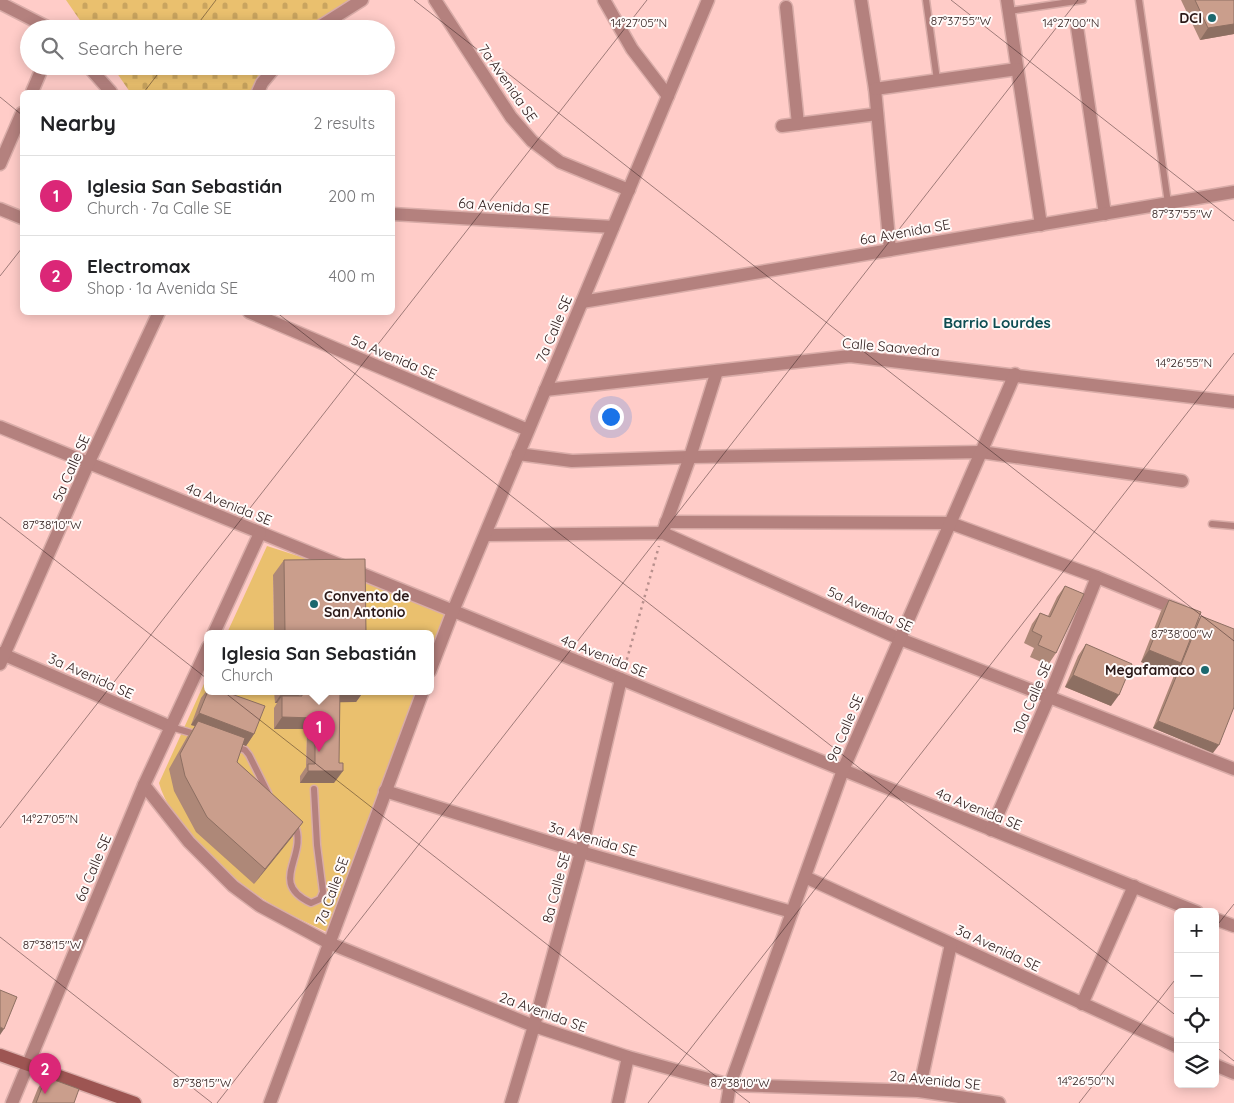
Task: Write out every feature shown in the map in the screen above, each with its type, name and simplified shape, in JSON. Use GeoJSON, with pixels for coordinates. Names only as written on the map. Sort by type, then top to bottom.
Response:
{"type":"FeatureCollection","features":[{"type":"Feature","properties":{"kind":"street"},"geometry":{"type":"LineString","coordinates":[[330,20],[362,0]]}},
{"type":"Feature","properties":{"kind":"street","name":"7a Avenida SE"},"geometry":{"type":"LineString","coordinates":[[435,0],[511,117],[532,141],[560,162],[629,190]]}},
{"type":"Feature","properties":{"kind":"street"},"geometry":{"type":"LineString","coordinates":[[604,0],[632,49],[668,96]]}},
{"type":"Feature","properties":{"kind":"street","name":"7a Calle SE"},"geometry":{"type":"LineString","coordinates":[[434,661],[518,454],[708,0]]}},
{"type":"Feature","properties":{"kind":"street"},"geometry":{"type":"LineString","coordinates":[[861,0],[875,89],[890,250]]}},
{"type":"Feature","properties":{"kind":"street"},"geometry":{"type":"LineString","coordinates":[[0,3],[33,20]]}},
{"type":"Feature","properties":{"kind":"street"},"geometry":{"type":"LineString","coordinates":[[1008,6],[1041,224]]}},
{"type":"Feature","properties":{"kind":"street"},"geometry":{"type":"LineString","coordinates":[[786,7],[798,124]]}},
{"type":"Feature","properties":{"kind":"street"},"geometry":{"type":"LineString","coordinates":[[1076,27],[1105,214]]}},
{"type":"Feature","properties":{"kind":"street"},"geometry":{"type":"LineString","coordinates":[[875,89],[1017,69]]}},
{"type":"Feature","properties":{"kind":"street"},"geometry":{"type":"LineString","coordinates":[[33,90],[39,75]]}},
{"type":"Feature","properties":{"kind":"street"},"geometry":{"type":"LineString","coordinates":[[96,75],[109,90]]}},
{"type":"Feature","properties":{"kind":"street"},"geometry":{"type":"LineString","coordinates":[[259,90],[269,75]]}},
{"type":"Feature","properties":{"kind":"street"},"geometry":{"type":"LineString","coordinates":[[782,126],[877,114]]}},
{"type":"Feature","properties":{"kind":"street"},"geometry":{"type":"LineString","coordinates":[[0,164],[20,118]]}},
{"type":"Feature","properties":{"kind":"street","name":"6a Avenida SE"},"geometry":{"type":"LineString","coordinates":[[582,302],[1234,192]]}},
{"type":"Feature","properties":{"kind":"street"},"geometry":{"type":"LineString","coordinates":[[0,209],[20,217]]}},
{"type":"Feature","properties":{"kind":"street","name":"6a Avenida SE"},"geometry":{"type":"LineString","coordinates":[[395,214],[613,228]]}},
{"type":"Feature","properties":{"kind":"street","name":"5a Calle SE"},"geometry":{"type":"LineString","coordinates":[[1,657],[158,315]]}},
{"type":"Feature","properties":{"kind":"street","name":"5a Avenida SE"},"geometry":{"type":"LineString","coordinates":[[256,315],[528,430]]}},
{"type":"Feature","properties":{"kind":"street","name":"Calle Saavedra"},"geometry":{"type":"LineString","coordinates":[[545,390],[850,356],[1015,374],[1234,402]]}},
{"type":"Feature","properties":{"kind":"street"},"geometry":{"type":"LineString","coordinates":[[717,370],[690,457],[664,528],[950,523],[1098,577],[1189,614]]}},
{"type":"Feature","properties":{"kind":"street","name":"9a Calle SE"},"geometry":{"type":"LineString","coordinates":[[727,1103],[730,1085],[843,770],[1015,374]]}},
{"type":"Feature","properties":{"kind":"street","name":"4a Avenida SE"},"geometry":{"type":"LineString","coordinates":[[0,427],[991,830],[1188,908]]}},
{"type":"Feature","properties":{"kind":"street"},"geometry":{"type":"LineString","coordinates":[[518,454],[572,462],[690,457],[981,452],[1182,481]]}},
{"type":"Feature","properties":{"kind":"street","name":"5a Avenida SE"},"geometry":{"type":"LineString","coordinates":[[486,536],[664,528],[900,639],[1234,769]]}},
{"type":"Feature","properties":{"kind":"street"},"geometry":{"type":"LineString","coordinates":[[215,630],[260,533]]}},
{"type":"Feature","properties":{"kind":"street","name":"10a Calle SE"},"geometry":{"type":"LineString","coordinates":[[991,830],[1049,697],[1098,577]]}},
{"type":"Feature","properties":{"kind":"street","name":"6a Calle SE"},"geometry":{"type":"LineString","coordinates":[[12,1103],[144,784],[204,656]]}},
{"type":"Feature","properties":{"kind":"street","name":"3a Avenida SE"},"geometry":{"type":"LineString","coordinates":[[1,657],[171,727]]}},
{"type":"Feature","properties":{"kind":"street","name":"8a Calle SE"},"geometry":{"type":"LineString","coordinates":[[511,1103],[581,852],[621,679]]}},
{"type":"Feature","properties":{"kind":"street","name":"7a Calle SE"},"geometry":{"type":"LineString","coordinates":[[270,1103],[421,695]]}},
{"type":"Feature","properties":{"kind":"street","name":"2a Avenida SE"},"geometry":{"type":"LineString","coordinates":[[144,784],[189,842],[233,886],[260,906],[329,943],[534,1026],[628,1057],[730,1085],[919,1091],[999,1103]]}},
{"type":"Feature","properties":{"kind":"street","name":"3a Avenida SE"},"geometry":{"type":"LineString","coordinates":[[385,791],[581,852],[792,912]]}},
{"type":"Feature","properties":{"kind":"street","name":"3a Avenida SE"},"geometry":{"type":"LineString","coordinates":[[805,877],[1174,1045]]}},
{"type":"Feature","properties":{"kind":"street"},"geometry":{"type":"LineString","coordinates":[[1082,1004],[1134,886]]}},
{"type":"Feature","properties":{"kind":"street"},"geometry":{"type":"LineString","coordinates":[[1219,920],[1234,926]]}},
{"type":"Feature","properties":{"kind":"street"},"geometry":{"type":"LineString","coordinates":[[919,1091],[951,944]]}},
{"type":"Feature","properties":{"kind":"street"},"geometry":{"type":"LineString","coordinates":[[0,1054],[135,1103]]}},
{"type":"Feature","properties":{"kind":"street"},"geometry":{"type":"LineString","coordinates":[[618,1103],[628,1057]]}},
{"type":"Feature","properties":{"kind":"street"},"geometry":{"type":"LineString","coordinates":[[1219,1067],[1234,1073]]}},
{"type":"Feature","properties":{"kind":"lane"},"geometry":{"type":"LineString","coordinates":[[926,0],[937,80]]}},
{"type":"Feature","properties":{"kind":"lane"},"geometry":{"type":"LineString","coordinates":[[1008,6],[1083,0]]}},
{"type":"Feature","properties":{"kind":"lane"},"geometry":{"type":"LineString","coordinates":[[1139,0],[1168,203]]}},
{"type":"Feature","properties":{"kind":"lane"},"geometry":{"type":"LineString","coordinates":[[1212,524],[1234,526]]}},
{"type":"Feature","properties":{"kind":"lane"},"geometry":{"type":"LineString","coordinates":[[171,727],[209,738]]}},
{"type":"Feature","properties":{"kind":"lane"},"geometry":{"type":"LineString","coordinates":[[228,744],[245,750],[273,799]]}},
{"type":"Feature","properties":{"kind":"lane"},"geometry":{"type":"LineString","coordinates":[[289,817],[298,831],[299,841],[289,881],[292,889],[311,903],[320,898],[323,892],[317,845],[314,789]]}},
{"type":"Feature","properties":{"kind":"path"},"geometry":{"type":"LineString","coordinates":[[621,679],[664,528]]}},
{"type":"Feature","properties":{"kind":"green space"},"geometry":{"type":"Polygon","coordinates":[[[66,0],[352,0],[323,20],[80,20],[66,0]]]}},
{"type":"Feature","properties":{"kind":"green space"},"geometry":{"type":"Polygon","coordinates":[[[118,75],[260,75],[251,90],[129,90],[118,75]]]}},
{"type":"Feature","properties":{"kind":"green space"},"geometry":{"type":"Polygon","coordinates":[[[267,546],[354,574],[447,614],[434,649],[434,630],[351,630],[273,575],[274,630],[228,630],[267,546]]]}},
{"type":"Feature","properties":{"kind":"green space"},"geometry":{"type":"Polygon","coordinates":[[[204,684],[204,695],[281,695],[294,703],[274,729],[307,729],[306,776],[300,776],[300,783],[334,783],[332,702],[356,702],[356,695],[418,695],[329,933],[271,904],[239,882],[222,867],[205,851],[176,817],[165,799],[159,783],[204,684]]]}},
{"type":"Feature","properties":{"kind":"building"},"geometry":{"type":"Polygon","coordinates":[[[1195,0],[1234,0],[1234,24],[1208,28],[1195,0]]]}},
{"type":"Feature","properties":{"kind":"building","name":"Convento de San Antonio"},"geometry":{"type":"Polygon","coordinates":[[[365,559],[366,630],[285,630],[284,560],[365,559]]]}},
{"type":"Feature","properties":{"kind":"building"},"geometry":{"type":"Polygon","coordinates":[[[1065,586],[1084,594],[1056,653],[1038,645],[1042,636],[1032,631],[1040,613],[1050,617],[1065,586]]]}},
{"type":"Feature","properties":{"kind":"building"},"geometry":{"type":"Polygon","coordinates":[[[1169,600],[1201,612],[1181,663],[1149,650],[1169,600]]]}},
{"type":"Feature","properties":{"kind":"building","name":"Megafamaco"},"geometry":{"type":"Polygon","coordinates":[[[1201,616],[1234,629],[1234,707],[1219,745],[1158,721],[1201,616]]]}},
{"type":"Feature","properties":{"kind":"building"},"geometry":{"type":"Polygon","coordinates":[[[1086,644],[1132,664],[1119,695],[1073,675],[1086,644]]]}},
{"type":"Feature","properties":{"kind":"building"},"geometry":{"type":"Polygon","coordinates":[[[206,695],[234,695],[265,706],[254,734],[199,713],[206,695]]]}},
{"type":"Feature","properties":{"kind":"building"},"geometry":{"type":"Polygon","coordinates":[[[340,695],[339,763],[343,763],[343,771],[308,771],[308,764],[315,764],[315,718],[282,717],[282,696],[340,695]]]}},
{"type":"Feature","properties":{"kind":"building"},"geometry":{"type":"Polygon","coordinates":[[[198,721],[245,738],[237,762],[303,822],[265,869],[207,817],[185,776],[180,754],[198,721]]]}},
{"type":"Feature","properties":{"kind":"building"},"geometry":{"type":"Polygon","coordinates":[[[0,990],[17,997],[4,1029],[0,1027],[0,990]]]}},
{"type":"Feature","properties":{"kind":"building"},"geometry":{"type":"Polygon","coordinates":[[[46,1077],[79,1089],[74,1103],[36,1103],[46,1077]]]}},
{"type":"Feature","properties":{"kind":"place","name":"DCI"},"geometry":{"type":"Point","coordinates":[1212,18]}},
{"type":"Feature","properties":{"kind":"place","name":"Convento de San Antonio"},"geometry":{"type":"Point","coordinates":[314,604]}},
{"type":"Feature","properties":{"kind":"place","name":"Megafamaco"},"geometry":{"type":"Point","coordinates":[1205,670]}},
{"type":"Feature","properties":{"kind":"place","name":"Iglesia San Sebastián"},"geometry":{"type":"Point","coordinates":[319,752]}},
{"type":"Feature","properties":{"kind":"place","name":"Electromax"},"geometry":{"type":"Point","coordinates":[45,1094]}},
{"type":"Feature","properties":{"kind":"district","name":"Barrio Lourdes"},"geometry":{"type":"Point","coordinates":[997,322]}}]}
